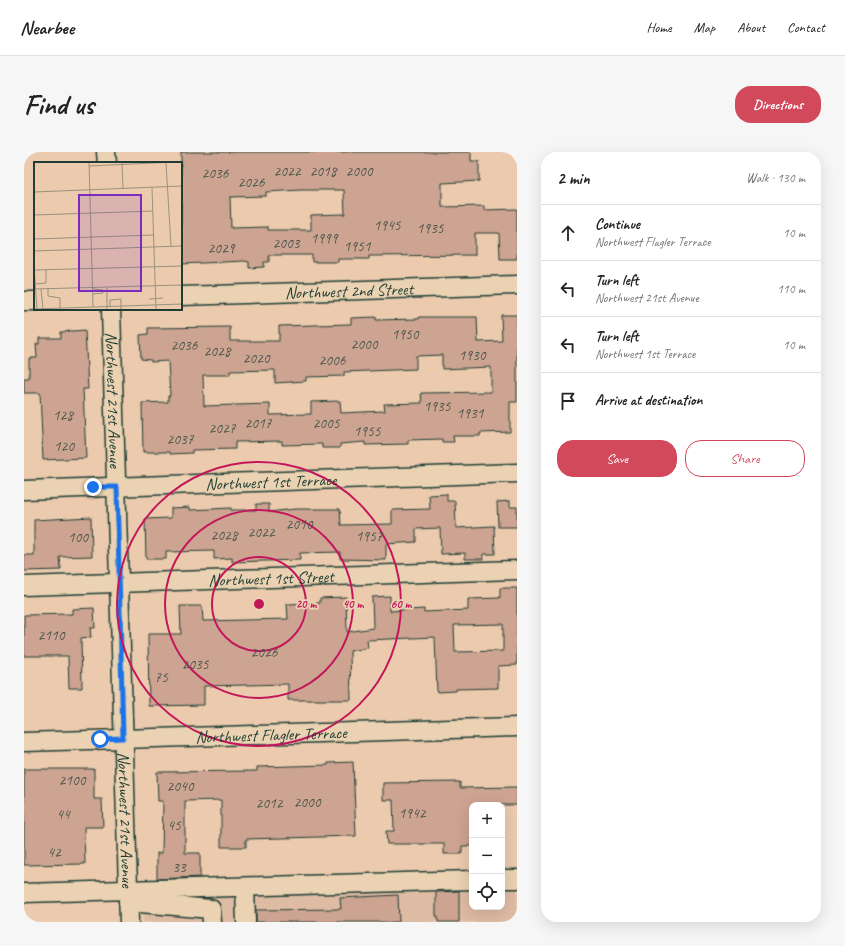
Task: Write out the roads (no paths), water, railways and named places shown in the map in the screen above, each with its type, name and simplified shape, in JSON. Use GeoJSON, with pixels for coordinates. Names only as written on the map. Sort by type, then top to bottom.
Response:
{"type":"FeatureCollection","features":[{"type":"Feature","properties":{"kind":"street"},"geometry":{"type":"LineString","coordinates":[[106,152],[107,162]]}},
{"type":"Feature","properties":{"kind":"street","name":"Northwest 2nd Street"},"geometry":{"type":"LineString","coordinates":[[182,296],[517,285]]}},
{"type":"Feature","properties":{"kind":"street","name":"Northwest 21st Avenue"},"geometry":{"type":"LineString","coordinates":[[111,310],[129,922]]}},
{"type":"Feature","properties":{"kind":"street","name":"Northwest 1st Terrace"},"geometry":{"type":"LineString","coordinates":[[24,490],[517,473]]}},
{"type":"Feature","properties":{"kind":"street","name":"Northwest 1st Street"},"geometry":{"type":"LineString","coordinates":[[24,586],[517,570]]}},
{"type":"Feature","properties":{"kind":"street","name":"Northwest Flagler Terrace"},"geometry":{"type":"LineString","coordinates":[[24,742],[517,727]]}},
{"type":"Feature","properties":{"kind":"street"},"geometry":{"type":"LineString","coordinates":[[505,879],[517,879]]}},
{"type":"Feature","properties":{"kind":"street"},"geometry":{"type":"LineString","coordinates":[[24,893],[128,896],[245,887],[469,880]]}},
{"type":"Feature","properties":{"kind":"street"},"geometry":{"type":"LineString","coordinates":[[245,887],[246,922]]}},
{"type":"Feature","properties":{"kind":"street"},"geometry":{"type":"LineString","coordinates":[[128,896],[211,909],[212,922]]}}]}
